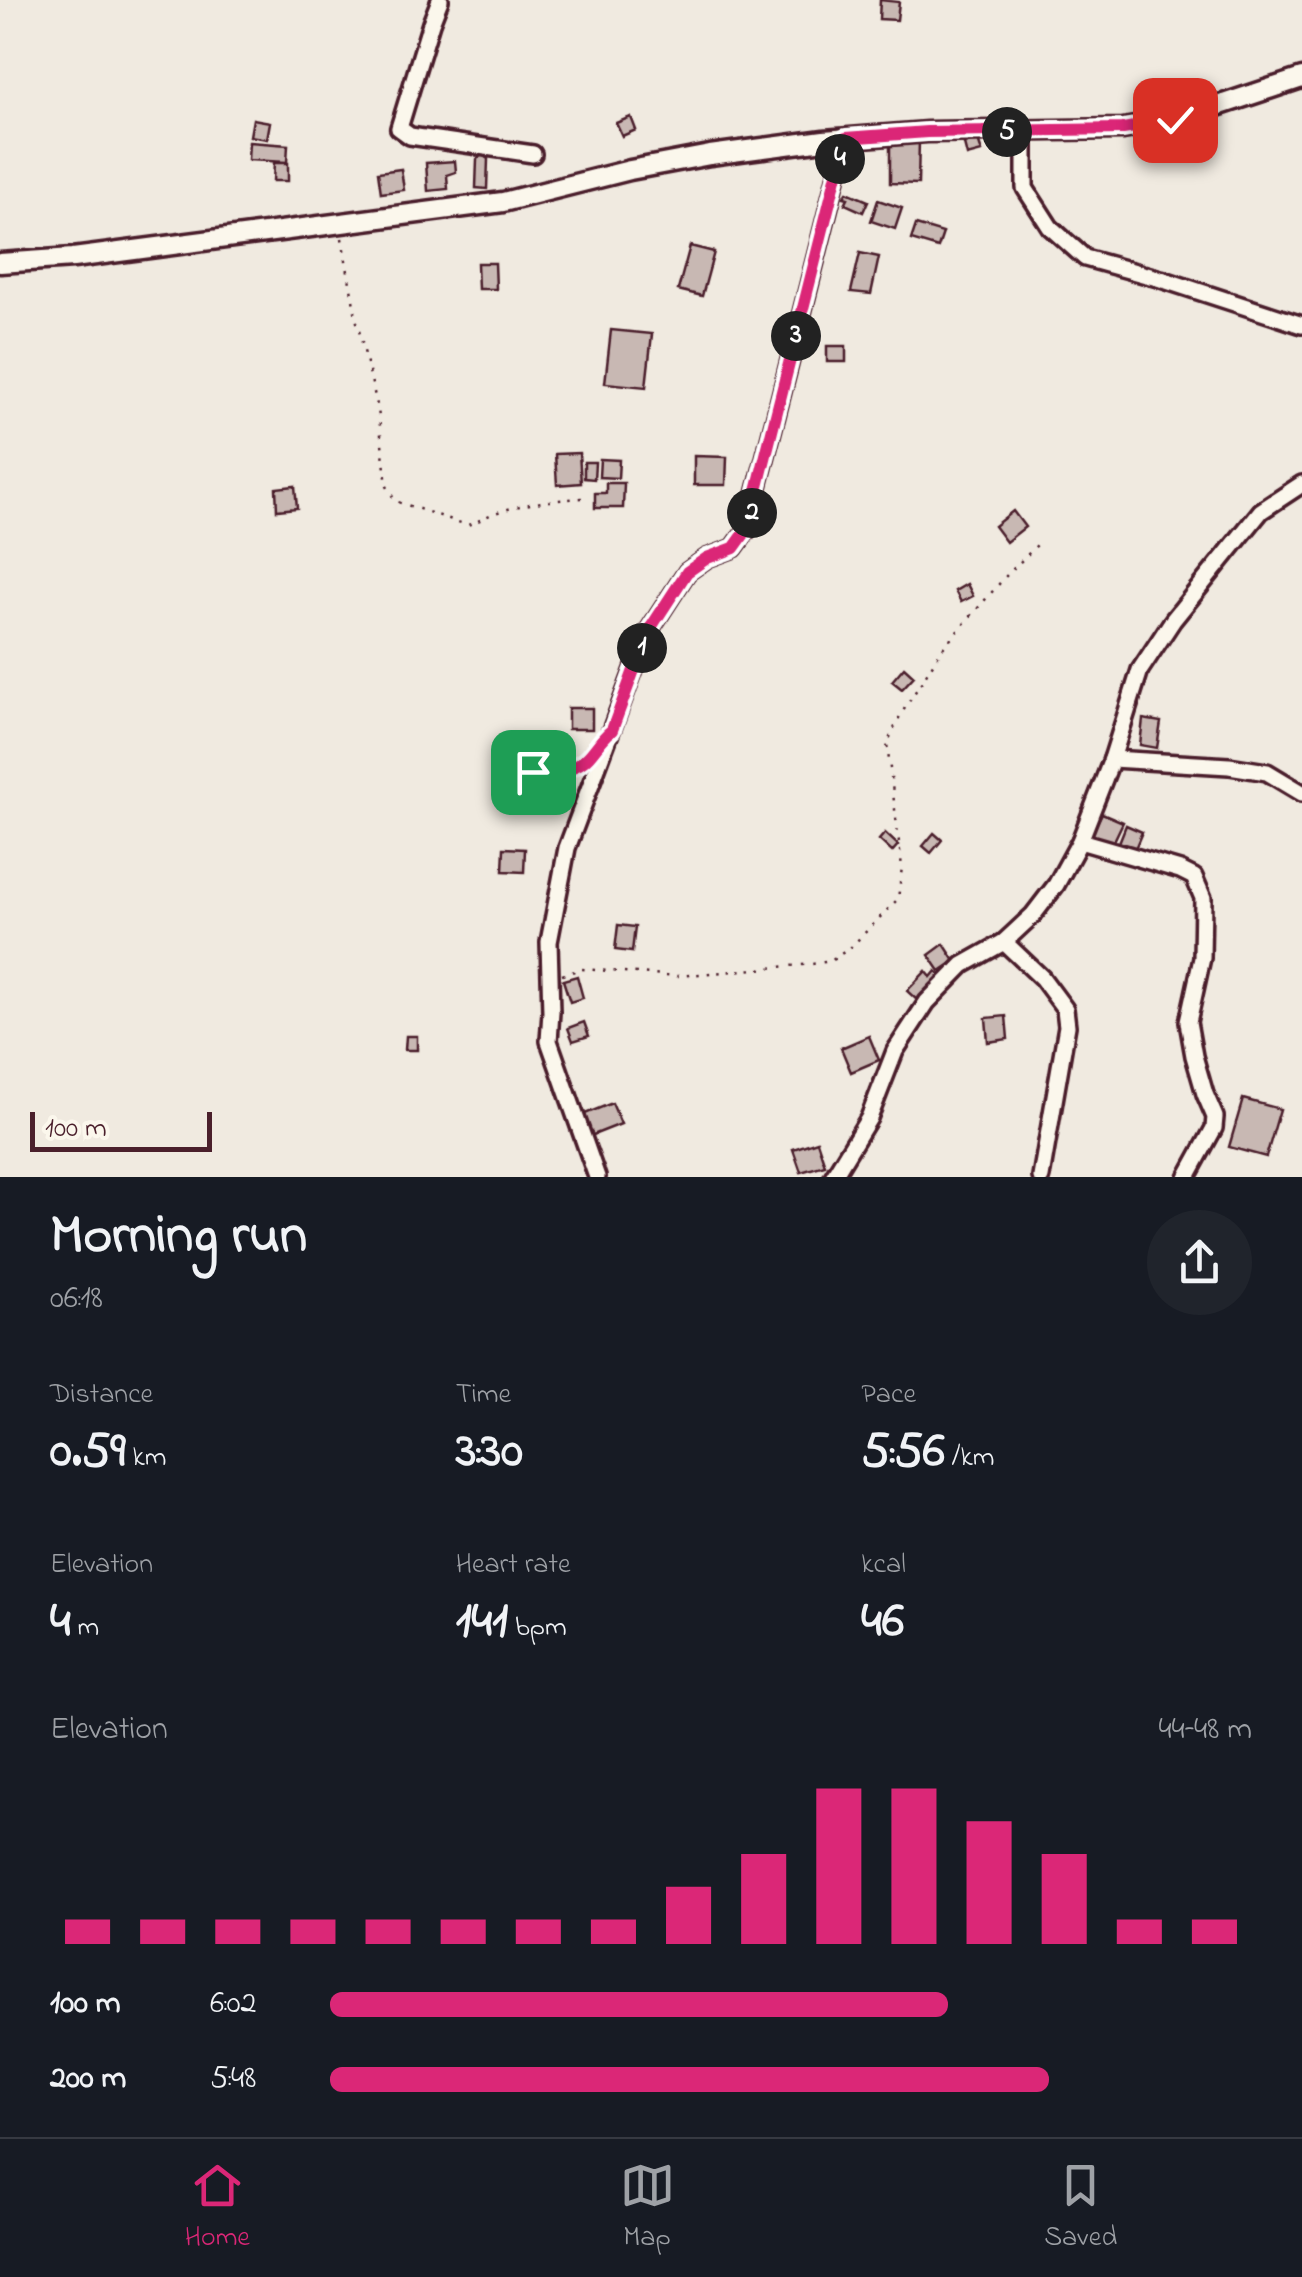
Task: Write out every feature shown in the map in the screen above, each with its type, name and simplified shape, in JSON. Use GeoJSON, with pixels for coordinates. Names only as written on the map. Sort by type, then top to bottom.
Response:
{"type":"FeatureCollection","features":[{"type":"Feature","properties":{"kind":"main road"},"geometry":{"type":"LineString","coordinates":[[0,262],[73,258],[503,202],[630,170],[710,155],[846,138],[927,132],[1123,129],[1175,120],[1302,78]]}},
{"type":"Feature","properties":{"kind":"street"},"geometry":{"type":"LineString","coordinates":[[440,0],[400,128],[410,136],[533,154]]}},
{"type":"Feature","properties":{"kind":"street"},"geometry":{"type":"LineString","coordinates":[[1025,132],[1026,188],[1050,226],[1086,258],[1302,325]]}},
{"type":"Feature","properties":{"kind":"street"},"geometry":{"type":"LineString","coordinates":[[597,1177],[549,1041],[549,942],[567,848],[648,632],[687,572],[707,558],[734,548],[747,530],[846,138]]}},
{"type":"Feature","properties":{"kind":"street"},"geometry":{"type":"LineString","coordinates":[[833,1177],[869,1118],[895,1051],[927,1002],[963,965],[1004,942],[1032,916],[1056,884],[1080,841],[1112,759],[1140,670],[1173,620],[1261,510],[1302,484]]}},
{"type":"Feature","properties":{"kind":"street"},"geometry":{"type":"LineString","coordinates":[[1112,759],[1267,772],[1302,793]]}},
{"type":"Feature","properties":{"kind":"street"},"geometry":{"type":"LineString","coordinates":[[1080,841],[1180,870],[1194,877],[1202,898],[1202,958],[1188,1022],[1194,1056],[1215,1118],[1214,1128],[1187,1177]]}},
{"type":"Feature","properties":{"kind":"street"},"geometry":{"type":"LineString","coordinates":[[1004,942],[1042,978],[1064,1010],[1067,1026],[1041,1177]]}},
{"type":"Feature","properties":{"kind":"path"},"geometry":{"type":"LineString","coordinates":[[339,222],[378,408],[387,486],[395,501],[468,525],[492,513],[536,502],[582,498]]}},
{"type":"Feature","properties":{"kind":"path"},"geometry":{"type":"LineString","coordinates":[[550,978],[581,970],[678,976],[812,964],[831,960],[851,946],[898,899],[902,867],[887,744],[900,716],[942,648],[1040,542]]}},
{"type":"Feature","properties":{"kind":"path"},"geometry":{"type":"LineString","coordinates":[[533,772],[568,770],[588,758]]}},
{"type":"Feature","properties":{"kind":"building"},"geometry":{"type":"Polygon","coordinates":[[[880,0],[899,2],[897,20],[879,19],[880,0]]]}},
{"type":"Feature","properties":{"kind":"building"},"geometry":{"type":"Polygon","coordinates":[[[631,117],[636,130],[622,136],[616,123],[631,117]]]}},
{"type":"Feature","properties":{"kind":"building"},"geometry":{"type":"Polygon","coordinates":[[[253,119],[270,122],[267,139],[250,136],[253,119]]]}},
{"type":"Feature","properties":{"kind":"building"},"geometry":{"type":"Polygon","coordinates":[[[890,138],[919,139],[918,184],[890,183],[890,138]]]}},
{"type":"Feature","properties":{"kind":"building"},"geometry":{"type":"Polygon","coordinates":[[[978,140],[982,152],[967,156],[964,144],[978,140]]]}},
{"type":"Feature","properties":{"kind":"building"},"geometry":{"type":"Polygon","coordinates":[[[249,142],[288,145],[287,162],[248,160],[249,142]]]}},
{"type":"Feature","properties":{"kind":"building"},"geometry":{"type":"Polygon","coordinates":[[[482,155],[488,159],[487,189],[476,188],[477,159],[482,155]]]}},
{"type":"Feature","properties":{"kind":"building"},"geometry":{"type":"Polygon","coordinates":[[[455,161],[456,172],[447,175],[448,189],[428,191],[426,163],[455,161]]]}},
{"type":"Feature","properties":{"kind":"building"},"geometry":{"type":"Polygon","coordinates":[[[274,163],[288,163],[288,181],[273,181],[274,163]]]}},
{"type":"Feature","properties":{"kind":"building"},"geometry":{"type":"Polygon","coordinates":[[[401,169],[404,190],[381,193],[378,172],[401,169]]]}},
{"type":"Feature","properties":{"kind":"building"},"geometry":{"type":"Polygon","coordinates":[[[847,192],[868,201],[863,212],[845,204],[847,192]]]}},
{"type":"Feature","properties":{"kind":"building"},"geometry":{"type":"Polygon","coordinates":[[[878,200],[902,208],[895,229],[871,221],[878,200]]]}},
{"type":"Feature","properties":{"kind":"building"},"geometry":{"type":"Polygon","coordinates":[[[916,225],[943,233],[938,248],[911,240],[916,225]]]}},
{"type":"Feature","properties":{"kind":"building"},"geometry":{"type":"Polygon","coordinates":[[[690,246],[714,252],[702,296],[678,290],[690,246]]]}},
{"type":"Feature","properties":{"kind":"building"},"geometry":{"type":"Polygon","coordinates":[[[860,253],[879,257],[871,294],[851,292],[860,253]]]}},
{"type":"Feature","properties":{"kind":"building"},"geometry":{"type":"Polygon","coordinates":[[[477,263],[495,263],[496,289],[478,289],[477,263]]]}},
{"type":"Feature","properties":{"kind":"building"},"geometry":{"type":"Polygon","coordinates":[[[611,330],[652,334],[646,387],[605,383],[611,330]]]}},
{"type":"Feature","properties":{"kind":"building"},"geometry":{"type":"Polygon","coordinates":[[[827,346],[846,346],[846,362],[827,362],[827,346]]]}},
{"type":"Feature","properties":{"kind":"building"},"geometry":{"type":"Polygon","coordinates":[[[579,453],[581,483],[557,485],[555,454],[579,453]]]}},
{"type":"Feature","properties":{"kind":"building"},"geometry":{"type":"Polygon","coordinates":[[[694,456],[727,457],[726,485],[694,485],[694,456]]]}},
{"type":"Feature","properties":{"kind":"building"},"geometry":{"type":"Polygon","coordinates":[[[600,459],[619,460],[618,478],[599,477],[600,459]]]}},
{"type":"Feature","properties":{"kind":"building"},"geometry":{"type":"Polygon","coordinates":[[[584,462],[595,462],[594,479],[584,478],[584,462]]]}},
{"type":"Feature","properties":{"kind":"building"},"geometry":{"type":"Polygon","coordinates":[[[606,483],[624,483],[623,508],[595,508],[595,493],[606,493],[606,483]]]}},
{"type":"Feature","properties":{"kind":"building"},"geometry":{"type":"Polygon","coordinates":[[[295,486],[297,508],[277,510],[276,488],[295,486]]]}},
{"type":"Feature","properties":{"kind":"building"},"geometry":{"type":"Polygon","coordinates":[[[1013,511],[1025,527],[1006,542],[994,526],[1013,511]]]}},
{"type":"Feature","properties":{"kind":"building"},"geometry":{"type":"Polygon","coordinates":[[[967,584],[973,596],[961,602],[955,591],[967,584]]]}},
{"type":"Feature","properties":{"kind":"building"},"geometry":{"type":"Polygon","coordinates":[[[904,667],[914,676],[902,689],[892,681],[904,667]]]}},
{"type":"Feature","properties":{"kind":"building"},"geometry":{"type":"Polygon","coordinates":[[[568,708],[592,708],[592,729],[568,729],[568,708]]]}},
{"type":"Feature","properties":{"kind":"building"},"geometry":{"type":"Polygon","coordinates":[[[1143,719],[1161,722],[1157,748],[1140,745],[1143,719]]]}},
{"type":"Feature","properties":{"kind":"building"},"geometry":{"type":"Polygon","coordinates":[[[516,764],[521,781],[502,786],[498,769],[516,764]]]}},
{"type":"Feature","properties":{"kind":"building"},"geometry":{"type":"Polygon","coordinates":[[[1102,813],[1123,822],[1112,845],[1091,835],[1102,813]]]}},
{"type":"Feature","properties":{"kind":"building"},"geometry":{"type":"Polygon","coordinates":[[[1126,825],[1142,832],[1134,851],[1118,845],[1126,825]]]}},
{"type":"Feature","properties":{"kind":"building"},"geometry":{"type":"Polygon","coordinates":[[[885,833],[898,845],[892,852],[879,840],[885,833]]]}},
{"type":"Feature","properties":{"kind":"building"},"geometry":{"type":"Polygon","coordinates":[[[934,833],[942,840],[931,853],[923,846],[934,833]]]}},
{"type":"Feature","properties":{"kind":"building"},"geometry":{"type":"Polygon","coordinates":[[[504,848],[525,849],[524,872],[503,871],[504,848]]]}},
{"type":"Feature","properties":{"kind":"building"},"geometry":{"type":"Polygon","coordinates":[[[618,925],[635,927],[632,952],[615,950],[618,925]]]}},
{"type":"Feature","properties":{"kind":"building"},"geometry":{"type":"Polygon","coordinates":[[[944,944],[955,961],[940,971],[929,955],[944,944]]]}},
{"type":"Feature","properties":{"kind":"building"},"geometry":{"type":"Polygon","coordinates":[[[926,971],[931,977],[936,971],[941,975],[918,1001],[907,991],[926,971]]]}},
{"type":"Feature","properties":{"kind":"building"},"geometry":{"type":"Polygon","coordinates":[[[577,976],[583,998],[570,1002],[563,980],[577,976]]]}},
{"type":"Feature","properties":{"kind":"building"},"geometry":{"type":"Polygon","coordinates":[[[1006,1016],[1008,1039],[988,1042],[986,1018],[1006,1016]]]}},
{"type":"Feature","properties":{"kind":"building"},"geometry":{"type":"Polygon","coordinates":[[[584,1022],[589,1036],[573,1041],[568,1028],[584,1022]]]}},
{"type":"Feature","properties":{"kind":"building"},"geometry":{"type":"Polygon","coordinates":[[[406,1036],[417,1036],[417,1050],[405,1050],[406,1036]]]}},
{"type":"Feature","properties":{"kind":"building"},"geometry":{"type":"Polygon","coordinates":[[[869,1036],[879,1060],[851,1072],[841,1048],[869,1036]]]}},
{"type":"Feature","properties":{"kind":"building"},"geometry":{"type":"Polygon","coordinates":[[[1243,1099],[1280,1109],[1266,1157],[1229,1147],[1243,1099]]]}},
{"type":"Feature","properties":{"kind":"building"},"geometry":{"type":"Polygon","coordinates":[[[612,1103],[621,1124],[588,1137],[580,1116],[612,1103]]]}},
{"type":"Feature","properties":{"kind":"building"},"geometry":{"type":"Polygon","coordinates":[[[817,1141],[825,1165],[801,1172],[793,1149],[817,1141]]]}},
{"type":"Feature","properties":{"kind":"route"},"geometry":{"type":"LineString","coordinates":[[533,772],[568,770],[588,758],[599,740],[612,730],[648,632],[687,572],[707,558],[734,548],[747,530],[846,138],[927,132],[1123,129],[1175,120]]}}]}
